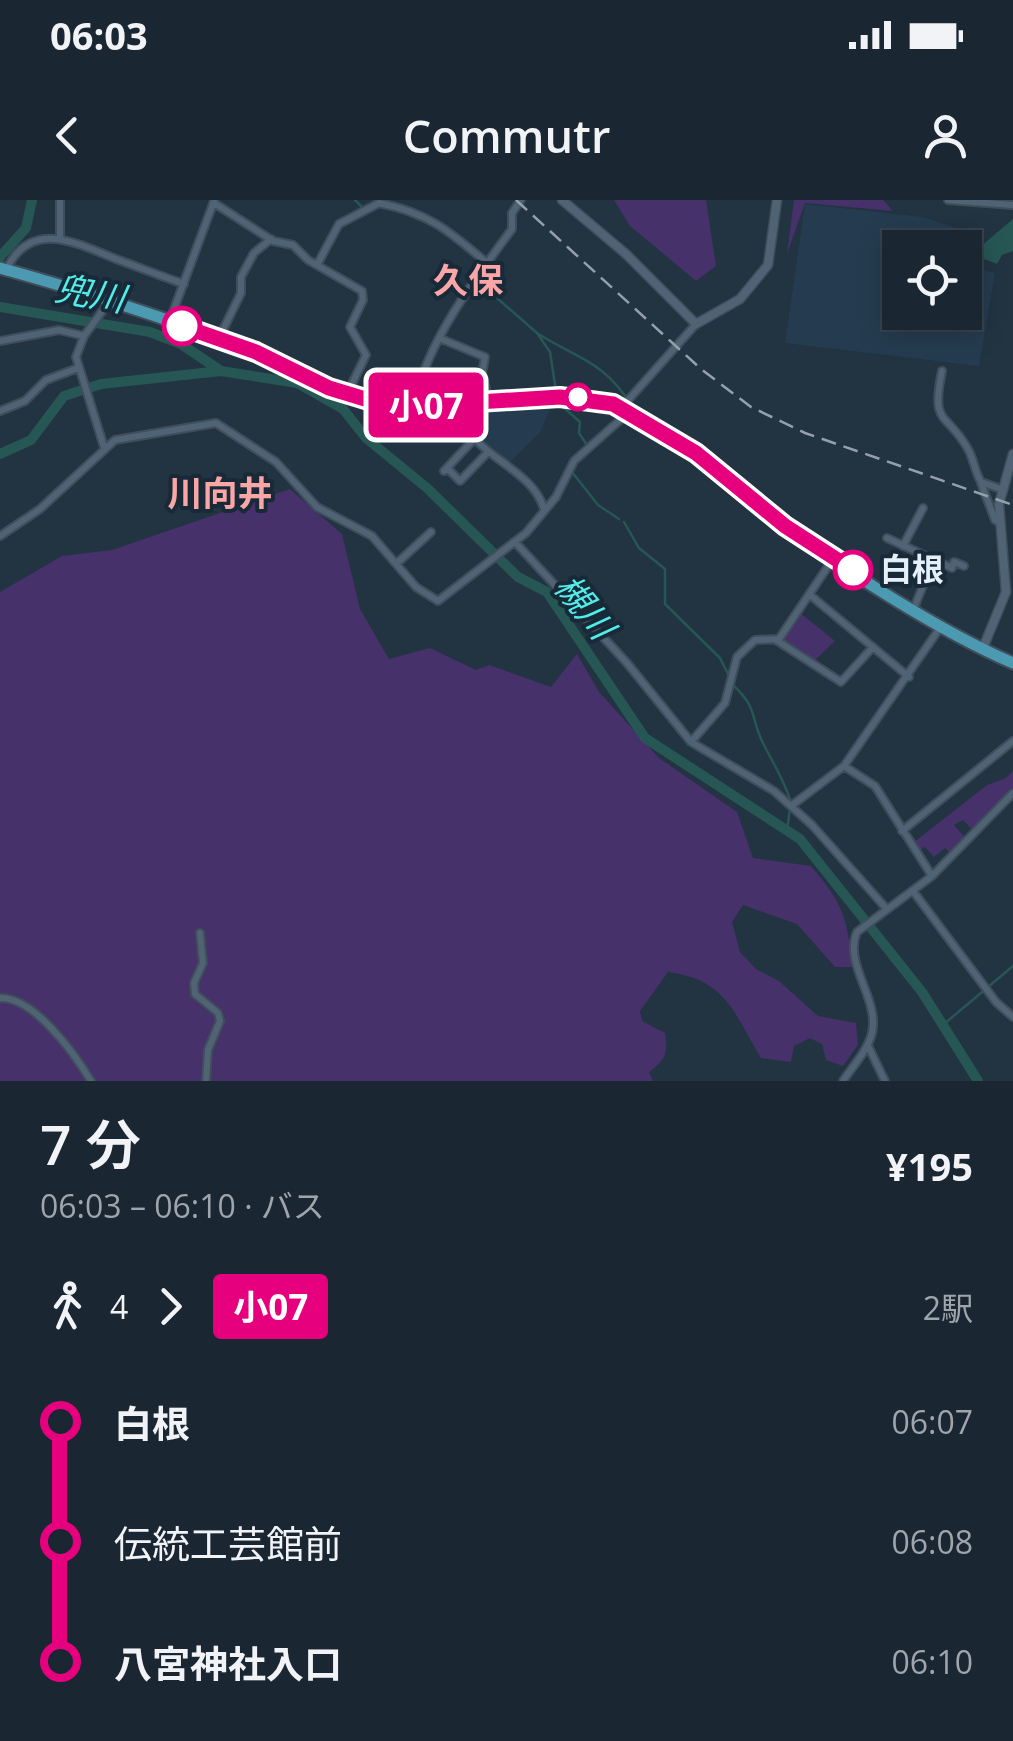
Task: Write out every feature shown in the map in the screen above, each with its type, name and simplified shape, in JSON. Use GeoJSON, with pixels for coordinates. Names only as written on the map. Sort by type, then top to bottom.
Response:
{"type":"FeatureCollection","features":[{"type":"Feature","properties":{"kind":"highway"},"geometry":{"type":"LineString","coordinates":[[3,269],[219,339],[347,395],[412,406],[580,397],[626,409],[696,453],[785,526],[914,608],[1013,662]]}},
{"type":"Feature","properties":{"kind":"street"},"geometry":{"type":"LineString","coordinates":[[60,200],[60,236]]}},
{"type":"Feature","properties":{"kind":"street"},"geometry":{"type":"LineString","coordinates":[[412,406],[421,372],[439,338],[512,229],[512,213],[520,200]]}},
{"type":"Feature","properties":{"kind":"street"},"geometry":{"type":"LineString","coordinates":[[562,200],[626,254],[696,324]]}},
{"type":"Feature","properties":{"kind":"street"},"geometry":{"type":"LineString","coordinates":[[0,536],[40,509],[104,446],[192,424],[216,424],[276,462],[317,507],[372,536],[416,587],[438,601],[512,543],[544,509],[567,481],[574,461],[626,409],[696,324],[740,299],[768,265],[777,200]]}},
{"type":"Feature","properties":{"kind":"street"},"geometry":{"type":"LineString","coordinates":[[948,200],[1013,205]]}},
{"type":"Feature","properties":{"kind":"street"},"geometry":{"type":"LineString","coordinates":[[169,322],[216,202],[271,240],[288,243],[357,287],[364,296],[350,328],[366,356],[347,395]]}},
{"type":"Feature","properties":{"kind":"street"},"geometry":{"type":"LineString","coordinates":[[318,264],[338,224],[379,204],[424,215],[464,240],[487,263]]}},
{"type":"Feature","properties":{"kind":"street"},"geometry":{"type":"LineString","coordinates":[[3,269],[36,239],[60,236],[184,284]]}},
{"type":"Feature","properties":{"kind":"street"},"geometry":{"type":"LineString","coordinates":[[219,339],[241,292],[241,277],[247,265],[271,240]]}},
{"type":"Feature","properties":{"kind":"street"},"geometry":{"type":"LineString","coordinates":[[104,446],[87,400],[76,352],[109,302]]}},
{"type":"Feature","properties":{"kind":"street"},"geometry":{"type":"LineString","coordinates":[[0,340],[59,330],[85,334]]}},
{"type":"Feature","properties":{"kind":"street"},"geometry":{"type":"LineString","coordinates":[[439,338],[485,356],[482,374],[489,401]]}},
{"type":"Feature","properties":{"kind":"street"},"geometry":{"type":"LineString","coordinates":[[0,411],[25,401],[46,380],[78,369]]}},
{"type":"Feature","properties":{"kind":"street"},"geometry":{"type":"LineString","coordinates":[[942,371],[937,394],[940,417],[967,447],[1000,523],[1010,571],[1002,609],[984,648]]}},
{"type":"Feature","properties":{"kind":"street"},"geometry":{"type":"LineString","coordinates":[[474,402],[476,437],[488,452],[513,470],[541,500],[544,509]]}},
{"type":"Feature","properties":{"kind":"street"},"geometry":{"type":"LineString","coordinates":[[476,437],[446,470],[460,481],[488,452]]}},
{"type":"Feature","properties":{"kind":"street"},"geometry":{"type":"LineString","coordinates":[[1000,523],[1013,454]]}},
{"type":"Feature","properties":{"kind":"street"},"geometry":{"type":"LineString","coordinates":[[981,482],[1006,483]]}},
{"type":"Feature","properties":{"kind":"street"},"geometry":{"type":"LineString","coordinates":[[903,546],[923,508]]}},
{"type":"Feature","properties":{"kind":"street"},"geometry":{"type":"LineString","coordinates":[[396,564],[430,532]]}},
{"type":"Feature","properties":{"kind":"street"},"geometry":{"type":"LineString","coordinates":[[887,538],[952,568],[954,562],[964,566]]}},
{"type":"Feature","properties":{"kind":"street"},"geometry":{"type":"LineString","coordinates":[[512,543],[627,663],[691,742],[764,784],[791,806],[884,908]]}},
{"type":"Feature","properties":{"kind":"street"},"geometry":{"type":"LineString","coordinates":[[776,640],[834,558]]}},
{"type":"Feature","properties":{"kind":"street"},"geometry":{"type":"LineString","coordinates":[[914,608],[933,561]]}},
{"type":"Feature","properties":{"kind":"street"},"geometry":{"type":"LineString","coordinates":[[810,595],[909,677]]}},
{"type":"Feature","properties":{"kind":"street"},"geometry":{"type":"LineString","coordinates":[[791,806],[844,766],[943,624]]}},
{"type":"Feature","properties":{"kind":"street"},"geometry":{"type":"LineString","coordinates":[[691,742],[726,703],[737,657],[755,640],[776,640],[841,682],[873,647]]}},
{"type":"Feature","properties":{"kind":"street"},"geometry":{"type":"LineString","coordinates":[[902,831],[1013,741]]}},
{"type":"Feature","properties":{"kind":"street"},"geometry":{"type":"LineString","coordinates":[[844,766],[875,786],[932,876]]}},
{"type":"Feature","properties":{"kind":"street"},"geometry":{"type":"LineString","coordinates":[[842,1081],[868,1045],[873,1016],[853,949],[858,930],[932,876],[1013,793]]}},
{"type":"Feature","properties":{"kind":"street"},"geometry":{"type":"LineString","coordinates":[[913,891],[996,1002],[1013,1017]]}},
{"type":"Feature","properties":{"kind":"street"},"geometry":{"type":"LineString","coordinates":[[200,932],[203,964],[194,983],[195,994],[220,1021],[208,1050],[206,1081]]}},
{"type":"Feature","properties":{"kind":"street"},"geometry":{"type":"LineString","coordinates":[[0,998],[12,998],[32,1010],[63,1039],[91,1081]]}},
{"type":"Feature","properties":{"kind":"street"},"geometry":{"type":"LineString","coordinates":[[868,1045],[885,1081]]}},
{"type":"Feature","properties":{"kind":"shaded area"},"geometry":{"type":"Polygon","coordinates":[[[614,200],[706,200],[716,266],[696,281],[630,226],[614,200]]]}},
{"type":"Feature","properties":{"kind":"shaded area"},"geometry":{"type":"Polygon","coordinates":[[[794,200],[883,200],[893,211],[805,203],[787,254],[794,200]]]}},
{"type":"Feature","properties":{"kind":"shaded area"},"geometry":{"type":"Polygon","coordinates":[[[805,204],[923,217],[962,230],[882,230],[882,330],[982,330],[982,270],[995,273],[979,366],[785,343],[805,204]]]}},
{"type":"Feature","properties":{"kind":"shaded area"},"geometry":{"type":"Polygon","coordinates":[[[1013,219],[1013,251],[1002,255],[997,264],[982,258],[982,245],[1013,219]]]}},
{"type":"Feature","properties":{"kind":"shaded area"},"geometry":{"type":"Polygon","coordinates":[[[553,401],[541,431],[510,462],[482,444],[479,406],[553,401]]]}},
{"type":"Feature","properties":{"kind":"shaded area"},"geometry":{"type":"Polygon","coordinates":[[[290,489],[342,534],[360,609],[389,659],[430,648],[476,670],[489,665],[551,687],[577,654],[599,692],[659,758],[737,812],[753,858],[811,866],[842,912],[852,967],[835,967],[797,924],[743,905],[732,922],[740,952],[756,969],[779,981],[818,1016],[856,1023],[858,1045],[843,1066],[826,1060],[822,1044],[810,1038],[794,1046],[791,1062],[761,1058],[735,1013],[716,991],[688,976],[668,972],[640,1011],[642,1021],[665,1033],[664,1056],[649,1072],[653,1081],[0,1081],[0,592],[62,556],[112,550],[290,489]]]}},
{"type":"Feature","properties":{"kind":"shaded area"},"geometry":{"type":"Polygon","coordinates":[[[799,612],[835,641],[813,662],[781,638],[799,612]]]}},
{"type":"Feature","properties":{"kind":"shaded area"},"geometry":{"type":"Polygon","coordinates":[[[1013,771],[1013,788],[974,832],[963,820],[954,825],[966,839],[951,854],[945,848],[934,857],[925,847],[918,851],[913,843],[987,785],[1013,771]]]}},
{"type":"Feature","properties":{"kind":"waterway","name":"兜川"},"geometry":{"type":"LineString","coordinates":[[0,257],[26,228],[32,200]]}},
{"type":"Feature","properties":{"kind":"waterway"},"geometry":{"type":"LineString","coordinates":[[355,200],[363,208]]}},
{"type":"Feature","properties":{"kind":"waterway"},"geometry":{"type":"LineString","coordinates":[[382,206],[413,215]]}},
{"type":"Feature","properties":{"kind":"waterway"},"geometry":{"type":"LineString","coordinates":[[487,270],[482,285],[537,333],[550,352],[556,391]]}},
{"type":"Feature","properties":{"kind":"waterway","name":"兜川"},"geometry":{"type":"LineString","coordinates":[[0,307],[150,332],[181,344],[221,371]]}},
{"type":"Feature","properties":{"kind":"waterway"},"geometry":{"type":"LineString","coordinates":[[537,333],[599,369],[632,406]]}},
{"type":"Feature","properties":{"kind":"waterway","name":"槻川"},"geometry":{"type":"LineString","coordinates":[[0,454],[31,440],[64,396],[101,384],[221,371],[297,383],[343,409],[366,438],[427,488],[518,577],[547,592],[645,738],[800,839],[922,992],[978,1081]]}},
{"type":"Feature","properties":{"kind":"waterway"},"geometry":{"type":"LineString","coordinates":[[561,405],[580,422],[579,433],[587,445]]}},
{"type":"Feature","properties":{"kind":"waterway"},"geometry":{"type":"LineString","coordinates":[[572,472],[598,505],[619,519]]}},
{"type":"Feature","properties":{"kind":"waterway"},"geometry":{"type":"LineString","coordinates":[[624,522],[639,548],[665,569],[665,604],[720,658],[729,676]]}},
{"type":"Feature","properties":{"kind":"waterway"},"geometry":{"type":"LineString","coordinates":[[732,684],[750,707],[791,802]]}},
{"type":"Feature","properties":{"kind":"waterway"},"geometry":{"type":"LineString","coordinates":[[787,830],[790,809]]}},
{"type":"Feature","properties":{"kind":"waterway"},"geometry":{"type":"LineString","coordinates":[[944,1024],[1013,966]]}},
{"type":"Feature","properties":{"kind":"railway"},"geometry":{"type":"LineString","coordinates":[[516,200],[701,369],[751,407],[805,433],[1013,505]]}},
{"type":"Feature","properties":{"kind":"bus line","name":"小07"},"geometry":{"type":"LineString","coordinates":[[182,326],[256,352],[347,395],[394,406],[580,397],[622,407],[696,453],[785,526],[853,570]]}},
{"type":"Feature","properties":{"kind":"place","name":"白根"},"geometry":{"type":"Point","coordinates":[853,570]}},
{"type":"Feature","properties":{"kind":"district","name":"久保"},"geometry":{"type":"Point","coordinates":[468,281]}},
{"type":"Feature","properties":{"kind":"district","name":"川向井"},"geometry":{"type":"Point","coordinates":[220,494]}}]}
